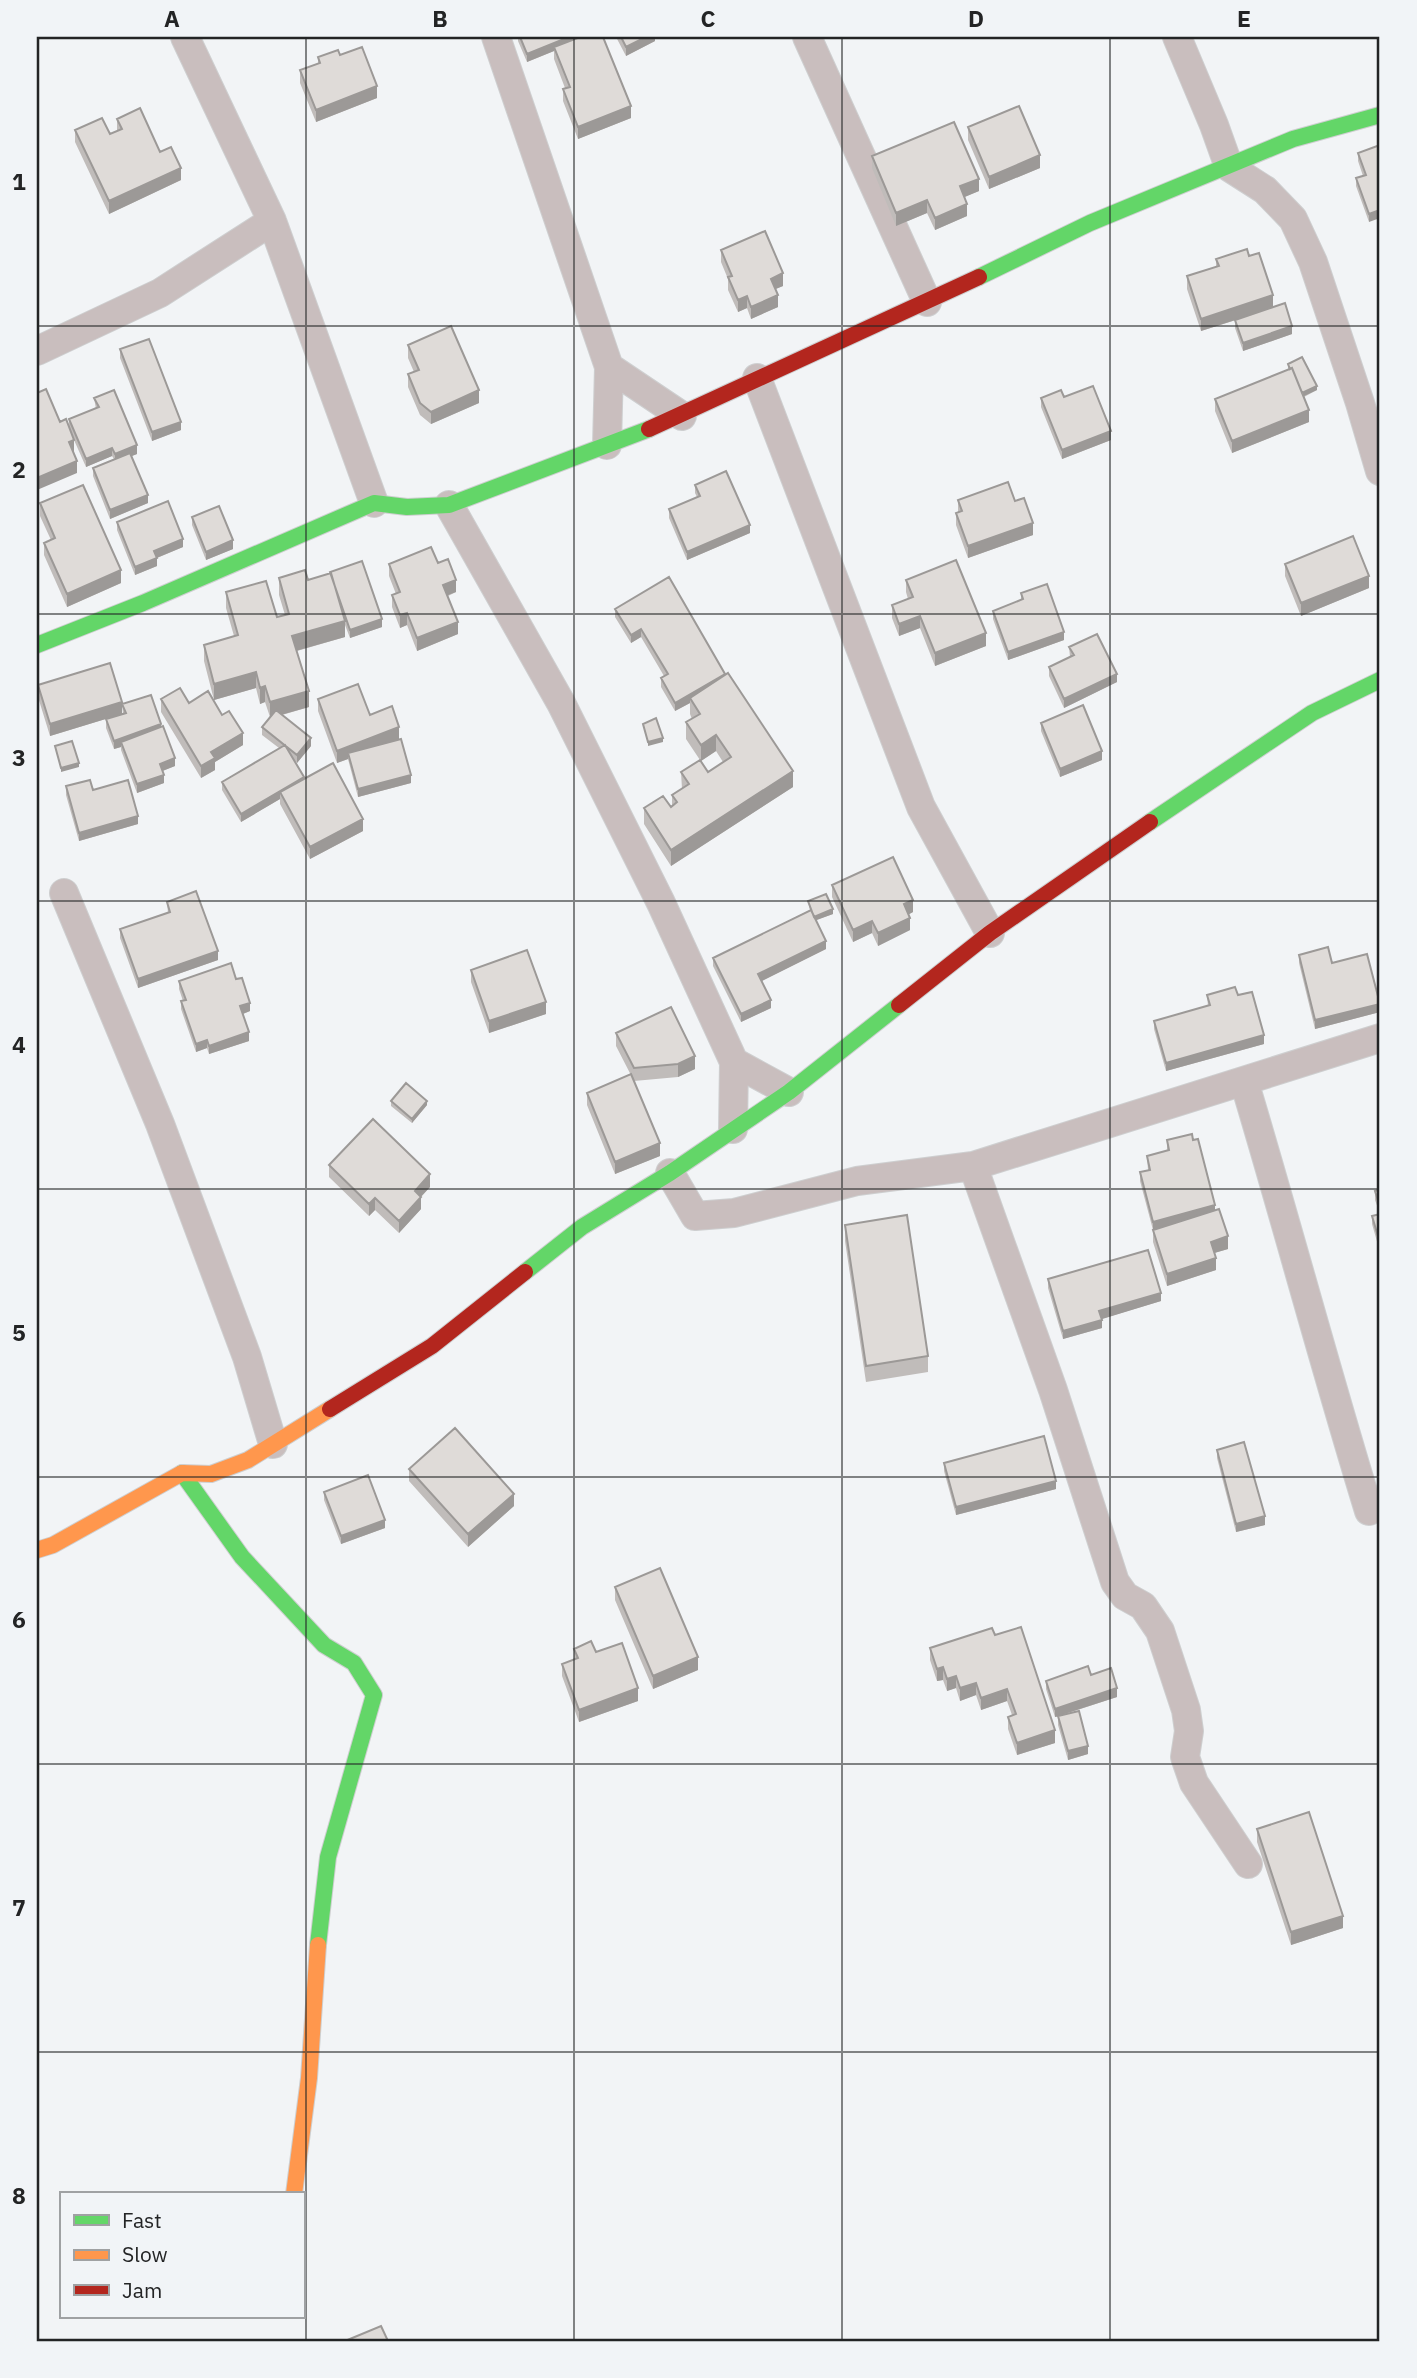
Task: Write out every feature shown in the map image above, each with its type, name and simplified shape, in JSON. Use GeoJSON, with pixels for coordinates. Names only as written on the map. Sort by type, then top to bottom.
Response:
{"type":"FeatureCollection","features":[{"type":"Feature","properties":{"kind":"street"},"geometry":{"type":"LineString","coordinates":[[186,37],[272,221],[374,503]]}},
{"type":"Feature","properties":{"kind":"street"},"geometry":{"type":"LineString","coordinates":[[496,37],[610,367],[607,445]]}},
{"type":"Feature","properties":{"kind":"street"},"geometry":{"type":"LineString","coordinates":[[807,37],[927,302]]}},
{"type":"Feature","properties":{"kind":"street"},"geometry":{"type":"LineString","coordinates":[[1177,37],[1229,167],[1265,190],[1293,219],[1313,262],[1380,471]]}},
{"type":"Feature","properties":{"kind":"street"},"geometry":{"type":"LineString","coordinates":[[37,645],[143,603],[374,503],[407,507],[449,505],[682,416],[757,378],[927,302],[1090,223],[1293,139],[1380,115]]}},
{"type":"Feature","properties":{"kind":"street"},"geometry":{"type":"LineString","coordinates":[[37,351],[160,293],[272,221]]}},
{"type":"Feature","properties":{"kind":"street"},"geometry":{"type":"LineString","coordinates":[[610,367],[682,416]]}},
{"type":"Feature","properties":{"kind":"street"},"geometry":{"type":"LineString","coordinates":[[757,378],[921,807],[990,933]]}},
{"type":"Feature","properties":{"kind":"street"},"geometry":{"type":"LineString","coordinates":[[449,505],[561,703],[661,903],[734,1062],[733,1129]]}},
{"type":"Feature","properties":{"kind":"street"},"geometry":{"type":"LineString","coordinates":[[37,1550],[53,1545],[182,1473],[211,1474],[248,1460],[432,1346],[582,1227],[670,1173],[789,1092],[990,933],[1198,788],[1301,721],[1380,680]]}},
{"type":"Feature","properties":{"kind":"street"},"geometry":{"type":"LineString","coordinates":[[64,893],[160,1124],[247,1357],[273,1444]]}},
{"type":"Feature","properties":{"kind":"street"},"geometry":{"type":"LineString","coordinates":[[670,1173],[695,1216],[734,1213],[857,1181],[972,1166],[1380,1038]]}},
{"type":"Feature","properties":{"kind":"street"},"geometry":{"type":"LineString","coordinates":[[734,1062],[789,1092]]}},
{"type":"Feature","properties":{"kind":"street"},"geometry":{"type":"LineString","coordinates":[[1244,1081],[1327,1377],[1369,1511]]}},
{"type":"Feature","properties":{"kind":"street"},"geometry":{"type":"LineString","coordinates":[[972,1166],[1053,1390],[1115,1582],[1125,1596],[1143,1606],[1160,1631],[1172,1662],[1186,1710],[1189,1731],[1185,1757],[1194,1783],[1248,1864]]}},
{"type":"Feature","properties":{"kind":"street"},"geometry":{"type":"LineString","coordinates":[[182,1473],[242,1557],[324,1645],[354,1663],[374,1695],[328,1857],[316,1959],[309,2078],[294,2192]]}},
{"type":"Feature","properties":{"kind":"building"},"geometry":{"type":"Polygon","coordinates":[[[520,37],[569,37],[527,54],[520,37]]]}},
{"type":"Feature","properties":{"kind":"building"},"geometry":{"type":"Polygon","coordinates":[[[580,37],[603,37],[631,106],[578,127],[563,89],[570,87],[554,47],[580,37]]]}},
{"type":"Feature","properties":{"kind":"building"},"geometry":{"type":"Polygon","coordinates":[[[621,37],[646,37],[626,47],[621,37]]]}},
{"type":"Feature","properties":{"kind":"building"},"geometry":{"type":"Polygon","coordinates":[[[362,47],[377,86],[316,110],[300,70],[320,63],[318,57],[338,50],[340,55],[362,47]]]}},
{"type":"Feature","properties":{"kind":"building"},"geometry":{"type":"Polygon","coordinates":[[[1019,106],[1040,155],[989,177],[968,127],[1019,106]]]}},
{"type":"Feature","properties":{"kind":"building"},"geometry":{"type":"Polygon","coordinates":[[[140,108],[160,152],[171,147],[181,168],[109,201],[75,130],[102,118],[110,134],[122,129],[117,119],[140,108]]]}},
{"type":"Feature","properties":{"kind":"building"},"geometry":{"type":"Polygon","coordinates":[[[954,122],[979,179],[960,186],[967,204],[935,218],[927,200],[896,213],[872,156],[954,122]]]}},
{"type":"Feature","properties":{"kind":"building"},"geometry":{"type":"Polygon","coordinates":[[[1380,145],[1380,210],[1369,214],[1356,178],[1366,175],[1358,153],[1380,145]]]}},
{"type":"Feature","properties":{"kind":"building"},"geometry":{"type":"Polygon","coordinates":[[[765,231],[783,273],[771,279],[778,295],[751,307],[747,296],[738,300],[721,250],[765,231]]]}},
{"type":"Feature","properties":{"kind":"building"},"geometry":{"type":"Polygon","coordinates":[[[1247,249],[1249,256],[1259,253],[1273,295],[1201,319],[1187,276],[1219,266],[1216,259],[1247,249]]]}},
{"type":"Feature","properties":{"kind":"building"},"geometry":{"type":"Polygon","coordinates":[[[1285,303],[1292,326],[1243,343],[1235,320],[1285,303]]]}},
{"type":"Feature","properties":{"kind":"building"},"geometry":{"type":"Polygon","coordinates":[[[451,326],[479,390],[431,412],[420,403],[408,374],[419,370],[408,345],[451,326]]]}},
{"type":"Feature","properties":{"kind":"building"},"geometry":{"type":"Polygon","coordinates":[[[149,339],[181,422],[152,432],[120,349],[149,339]]]}},
{"type":"Feature","properties":{"kind":"building"},"geometry":{"type":"Polygon","coordinates":[[[1302,357],[1317,386],[1302,393],[1288,364],[1302,357]]]}},
{"type":"Feature","properties":{"kind":"building"},"geometry":{"type":"Polygon","coordinates":[[[1292,368],[1309,410],[1232,441],[1215,399],[1292,368]]]}},
{"type":"Feature","properties":{"kind":"building"},"geometry":{"type":"Polygon","coordinates":[[[1093,386],[1111,431],[1062,450],[1041,398],[1061,390],[1064,397],[1093,386]]]}},
{"type":"Feature","properties":{"kind":"building"},"geometry":{"type":"Polygon","coordinates":[[[46,389],[60,422],[66,419],[74,440],[69,442],[77,461],[37,478],[37,393],[46,389]]]}},
{"type":"Feature","properties":{"kind":"building"},"geometry":{"type":"Polygon","coordinates":[[[114,390],[137,445],[115,454],[112,448],[86,459],[69,419],[99,407],[94,398],[114,390]]]}},
{"type":"Feature","properties":{"kind":"building"},"geometry":{"type":"Polygon","coordinates":[[[130,453],[148,495],[110,510],[93,468],[130,453]]]}},
{"type":"Feature","properties":{"kind":"building"},"geometry":{"type":"Polygon","coordinates":[[[726,471],[750,525],[687,552],[669,509],[700,496],[695,485],[726,471]]]}},
{"type":"Feature","properties":{"kind":"building"},"geometry":{"type":"Polygon","coordinates":[[[1008,482],[1015,501],[1024,498],[1033,523],[968,546],[956,513],[962,511],[958,500],[1008,482]]]}},
{"type":"Feature","properties":{"kind":"building"},"geometry":{"type":"Polygon","coordinates":[[[83,485],[121,570],[67,594],[44,543],[55,538],[40,503],[83,485]]]}},
{"type":"Feature","properties":{"kind":"building"},"geometry":{"type":"Polygon","coordinates":[[[168,501],[183,539],[154,551],[157,558],[135,567],[117,522],[168,501]]]}},
{"type":"Feature","properties":{"kind":"building"},"geometry":{"type":"Polygon","coordinates":[[[219,506],[233,540],[206,552],[192,517],[219,506]]]}},
{"type":"Feature","properties":{"kind":"building"},"geometry":{"type":"Polygon","coordinates":[[[1353,536],[1369,576],[1301,603],[1285,564],[1353,536]]]}},
{"type":"Feature","properties":{"kind":"building"},"geometry":{"type":"Polygon","coordinates":[[[431,547],[438,563],[448,559],[456,580],[443,585],[458,622],[417,638],[407,613],[400,615],[392,595],[400,592],[389,564],[431,547]]]}},
{"type":"Feature","properties":{"kind":"building"},"geometry":{"type":"Polygon","coordinates":[[[956,560],[986,633],[935,653],[920,616],[899,624],[892,605],[913,597],[906,580],[956,560]]]}},
{"type":"Feature","properties":{"kind":"building"},"geometry":{"type":"Polygon","coordinates":[[[362,561],[382,619],[350,630],[330,572],[362,561]]]}},
{"type":"Feature","properties":{"kind":"building"},"geometry":{"type":"Polygon","coordinates":[[[305,570],[308,580],[331,573],[345,621],[292,636],[309,691],[270,702],[265,686],[260,688],[256,672],[214,684],[204,645],[238,635],[226,592],[266,581],[277,617],[289,614],[279,578],[305,570]]]}},
{"type":"Feature","properties":{"kind":"building"},"geometry":{"type":"Polygon","coordinates":[[[669,577],[725,674],[675,703],[661,678],[668,674],[641,629],[631,635],[615,609],[669,577]]]}},
{"type":"Feature","properties":{"kind":"building"},"geometry":{"type":"Polygon","coordinates":[[[1047,584],[1064,632],[1008,652],[993,611],[1023,599],[1021,593],[1047,584]]]}},
{"type":"Feature","properties":{"kind":"building"},"geometry":{"type":"Polygon","coordinates":[[[1097,634],[1117,674],[1064,699],[1049,667],[1074,655],[1069,647],[1097,634]]]}},
{"type":"Feature","properties":{"kind":"building"},"geometry":{"type":"Polygon","coordinates":[[[110,663],[122,702],[50,724],[38,685],[110,663]]]}},
{"type":"Feature","properties":{"kind":"building"},"geometry":{"type":"Polygon","coordinates":[[[728,673],[793,771],[671,850],[644,808],[663,796],[671,807],[677,802],[672,795],[689,784],[681,772],[700,760],[708,772],[731,757],[716,735],[701,745],[686,722],[700,714],[690,698],[728,673]]]}},
{"type":"Feature","properties":{"kind":"building"},"geometry":{"type":"Polygon","coordinates":[[[358,684],[370,715],[392,706],[399,727],[337,751],[318,699],[358,684]]]}},
{"type":"Feature","properties":{"kind":"building"},"geometry":{"type":"Polygon","coordinates":[[[180,688],[189,703],[208,691],[222,715],[229,711],[243,733],[211,752],[215,758],[201,766],[161,699],[180,688]]]}},
{"type":"Feature","properties":{"kind":"building"},"geometry":{"type":"Polygon","coordinates":[[[151,695],[161,724],[114,741],[106,719],[126,713],[122,704],[151,695]]]}},
{"type":"Feature","properties":{"kind":"building"},"geometry":{"type":"Polygon","coordinates":[[[1083,705],[1102,751],[1060,769],[1041,723],[1083,705]]]}},
{"type":"Feature","properties":{"kind":"building"},"geometry":{"type":"Polygon","coordinates":[[[276,710],[311,738],[297,755],[262,727],[276,710]]]}},
{"type":"Feature","properties":{"kind":"building"},"geometry":{"type":"Polygon","coordinates":[[[656,718],[663,738],[648,742],[643,724],[656,718]]]}},
{"type":"Feature","properties":{"kind":"building"},"geometry":{"type":"Polygon","coordinates":[[[163,726],[175,758],[160,764],[164,775],[137,784],[121,742],[163,726]]]}},
{"type":"Feature","properties":{"kind":"building"},"geometry":{"type":"Polygon","coordinates":[[[401,739],[411,775],[358,789],[348,753],[401,739]]]}},
{"type":"Feature","properties":{"kind":"building"},"geometry":{"type":"Polygon","coordinates":[[[72,741],[79,763],[61,768],[55,746],[72,741]]]}},
{"type":"Feature","properties":{"kind":"building"},"geometry":{"type":"Polygon","coordinates":[[[285,745],[304,777],[241,814],[222,782],[285,745]]]}},
{"type":"Feature","properties":{"kind":"building"},"geometry":{"type":"Polygon","coordinates":[[[333,763],[363,819],[310,847],[280,792],[333,763]]]}},
{"type":"Feature","properties":{"kind":"building"},"geometry":{"type":"Polygon","coordinates":[[[90,780],[93,790],[128,780],[138,816],[79,833],[66,786],[90,780]]]}},
{"type":"Feature","properties":{"kind":"building"},"geometry":{"type":"Polygon","coordinates":[[[893,857],[913,900],[904,904],[910,918],[878,933],[872,921],[853,930],[832,885],[893,857]]]}},
{"type":"Feature","properties":{"kind":"building"},"geometry":{"type":"Polygon","coordinates":[[[196,891],[218,951],[138,979],[120,929],[170,912],[167,902],[196,891]]]}},
{"type":"Feature","properties":{"kind":"building"},"geometry":{"type":"Polygon","coordinates":[[[826,894],[833,909],[814,917],[808,901],[826,894]]]}},
{"type":"Feature","properties":{"kind":"building"},"geometry":{"type":"Polygon","coordinates":[[[811,910],[826,941],[758,974],[771,1000],[741,1014],[713,958],[811,910]]]}},
{"type":"Feature","properties":{"kind":"building"},"geometry":{"type":"Polygon","coordinates":[[[1328,947],[1332,963],[1367,954],[1380,1004],[1315,1020],[1299,955],[1328,947]]]}},
{"type":"Feature","properties":{"kind":"building"},"geometry":{"type":"Polygon","coordinates":[[[527,950],[546,1002],[489,1021],[471,970],[527,950]]]}},
{"type":"Feature","properties":{"kind":"building"},"geometry":{"type":"Polygon","coordinates":[[[231,963],[236,979],[242,978],[250,1003],[240,1006],[249,1032],[209,1046],[207,1040],[196,1044],[181,1001],[186,1000],[179,981],[231,963]]]}},
{"type":"Feature","properties":{"kind":"building"},"geometry":{"type":"Polygon","coordinates":[[[1235,987],[1238,995],[1252,992],[1264,1035],[1166,1063],[1154,1021],[1210,1005],[1207,995],[1235,987]]]}},
{"type":"Feature","properties":{"kind":"building"},"geometry":{"type":"Polygon","coordinates":[[[671,1007],[695,1056],[678,1064],[634,1068],[616,1033],[671,1007]]]}},
{"type":"Feature","properties":{"kind":"building"},"geometry":{"type":"Polygon","coordinates":[[[631,1074],[660,1143],[615,1162],[587,1093],[631,1074]]]}},
{"type":"Feature","properties":{"kind":"building"},"geometry":{"type":"Polygon","coordinates":[[[406,1083],[427,1101],[412,1119],[391,1101],[406,1083]]]}},
{"type":"Feature","properties":{"kind":"building"},"geometry":{"type":"Polygon","coordinates":[[[373,1119],[430,1174],[415,1191],[421,1197],[399,1221],[375,1198],[369,1204],[329,1165],[373,1119]]]}},
{"type":"Feature","properties":{"kind":"building"},"geometry":{"type":"Polygon","coordinates":[[[1192,1134],[1193,1140],[1198,1139],[1215,1205],[1153,1222],[1140,1172],[1150,1170],[1147,1156],[1169,1150],[1167,1140],[1192,1134]]]}},
{"type":"Feature","properties":{"kind":"building"},"geometry":{"type":"Polygon","coordinates":[[[1380,1190],[1380,1207],[1375,1191],[1380,1190]]]}},
{"type":"Feature","properties":{"kind":"building"},"geometry":{"type":"Polygon","coordinates":[[[1219,1209],[1228,1236],[1211,1242],[1216,1258],[1167,1274],[1153,1230],[1219,1209]]]}},
{"type":"Feature","properties":{"kind":"building"},"geometry":{"type":"Polygon","coordinates":[[[1380,1214],[1380,1243],[1372,1216],[1380,1214]]]}},
{"type":"Feature","properties":{"kind":"building"},"geometry":{"type":"Polygon","coordinates":[[[907,1215],[928,1356],[866,1366],[845,1225],[907,1215]]]}},
{"type":"Feature","properties":{"kind":"building"},"geometry":{"type":"Polygon","coordinates":[[[1148,1250],[1161,1293],[1099,1311],[1102,1320],[1063,1331],[1048,1279],[1148,1250]]]}},
{"type":"Feature","properties":{"kind":"building"},"geometry":{"type":"Polygon","coordinates":[[[455,1428],[514,1494],[468,1534],[409,1469],[455,1428]]]}},
{"type":"Feature","properties":{"kind":"building"},"geometry":{"type":"Polygon","coordinates":[[[1044,1436],[1056,1481],[956,1507],[944,1463],[1044,1436]]]}},
{"type":"Feature","properties":{"kind":"building"},"geometry":{"type":"Polygon","coordinates":[[[1244,1442],[1265,1516],[1236,1524],[1217,1450],[1244,1442]]]}},
{"type":"Feature","properties":{"kind":"building"},"geometry":{"type":"Polygon","coordinates":[[[368,1475],[385,1520],[341,1536],[324,1492],[368,1475]]]}},
{"type":"Feature","properties":{"kind":"building"},"geometry":{"type":"Polygon","coordinates":[[[660,1568],[698,1657],[653,1676],[615,1587],[660,1568]]]}},
{"type":"Feature","properties":{"kind":"building"},"geometry":{"type":"Polygon","coordinates":[[[1021,1627],[1055,1730],[1017,1743],[1008,1717],[1016,1714],[1007,1689],[981,1698],[976,1683],[960,1688],[956,1676],[947,1679],[943,1667],[937,1669],[930,1648],[992,1628],[995,1635],[1021,1627]]]}},
{"type":"Feature","properties":{"kind":"building"},"geometry":{"type":"Polygon","coordinates":[[[591,1641],[596,1652],[622,1643],[638,1688],[579,1710],[562,1664],[578,1658],[574,1649],[591,1641]]]}},
{"type":"Feature","properties":{"kind":"building"},"geometry":{"type":"Polygon","coordinates":[[[1088,1666],[1091,1675],[1111,1668],[1117,1688],[1055,1709],[1046,1681],[1088,1666]]]}},
{"type":"Feature","properties":{"kind":"building"},"geometry":{"type":"Polygon","coordinates":[[[1079,1711],[1088,1746],[1068,1751],[1058,1716],[1079,1711]]]}},
{"type":"Feature","properties":{"kind":"building"},"geometry":{"type":"Polygon","coordinates":[[[1309,1812],[1343,1916],[1291,1932],[1257,1829],[1309,1812]]]}},
{"type":"Feature","properties":{"kind":"building"},"geometry":{"type":"Polygon","coordinates":[[[381,2326],[388,2341],[345,2341],[381,2326]]]}},
{"type":"Feature","properties":{"kind":"traffic: fast"},"geometry":{"type":"LineString","coordinates":[[979,277],[1090,223],[1293,139],[1380,115]]}},
{"type":"Feature","properties":{"kind":"traffic: fast"},"geometry":{"type":"LineString","coordinates":[[37,645],[143,603],[374,503],[407,507],[449,505],[649,429]]}},
{"type":"Feature","properties":{"kind":"traffic: fast"},"geometry":{"type":"LineString","coordinates":[[1150,822],[1312,713],[1380,680]]}},
{"type":"Feature","properties":{"kind":"traffic: fast"},"geometry":{"type":"LineString","coordinates":[[525,1272],[582,1227],[670,1173],[789,1092],[899,1005]]}},
{"type":"Feature","properties":{"kind":"traffic: fast"},"geometry":{"type":"LineString","coordinates":[[182,1473],[242,1557],[324,1645],[354,1663],[374,1695],[328,1857],[318,1945]]}},
{"type":"Feature","properties":{"kind":"traffic: slow"},"geometry":{"type":"LineString","coordinates":[[37,1550],[53,1545],[182,1473],[211,1474],[248,1460],[330,1409]]}},
{"type":"Feature","properties":{"kind":"traffic: slow"},"geometry":{"type":"LineString","coordinates":[[294,2192],[309,2078],[318,1945]]}},
{"type":"Feature","properties":{"kind":"traffic: jam"},"geometry":{"type":"LineString","coordinates":[[649,429],[979,277]]}},
{"type":"Feature","properties":{"kind":"traffic: jam"},"geometry":{"type":"LineString","coordinates":[[899,1005],[990,933],[1150,822]]}},
{"type":"Feature","properties":{"kind":"traffic: jam"},"geometry":{"type":"LineString","coordinates":[[330,1409],[432,1346],[525,1272]]}}]}
